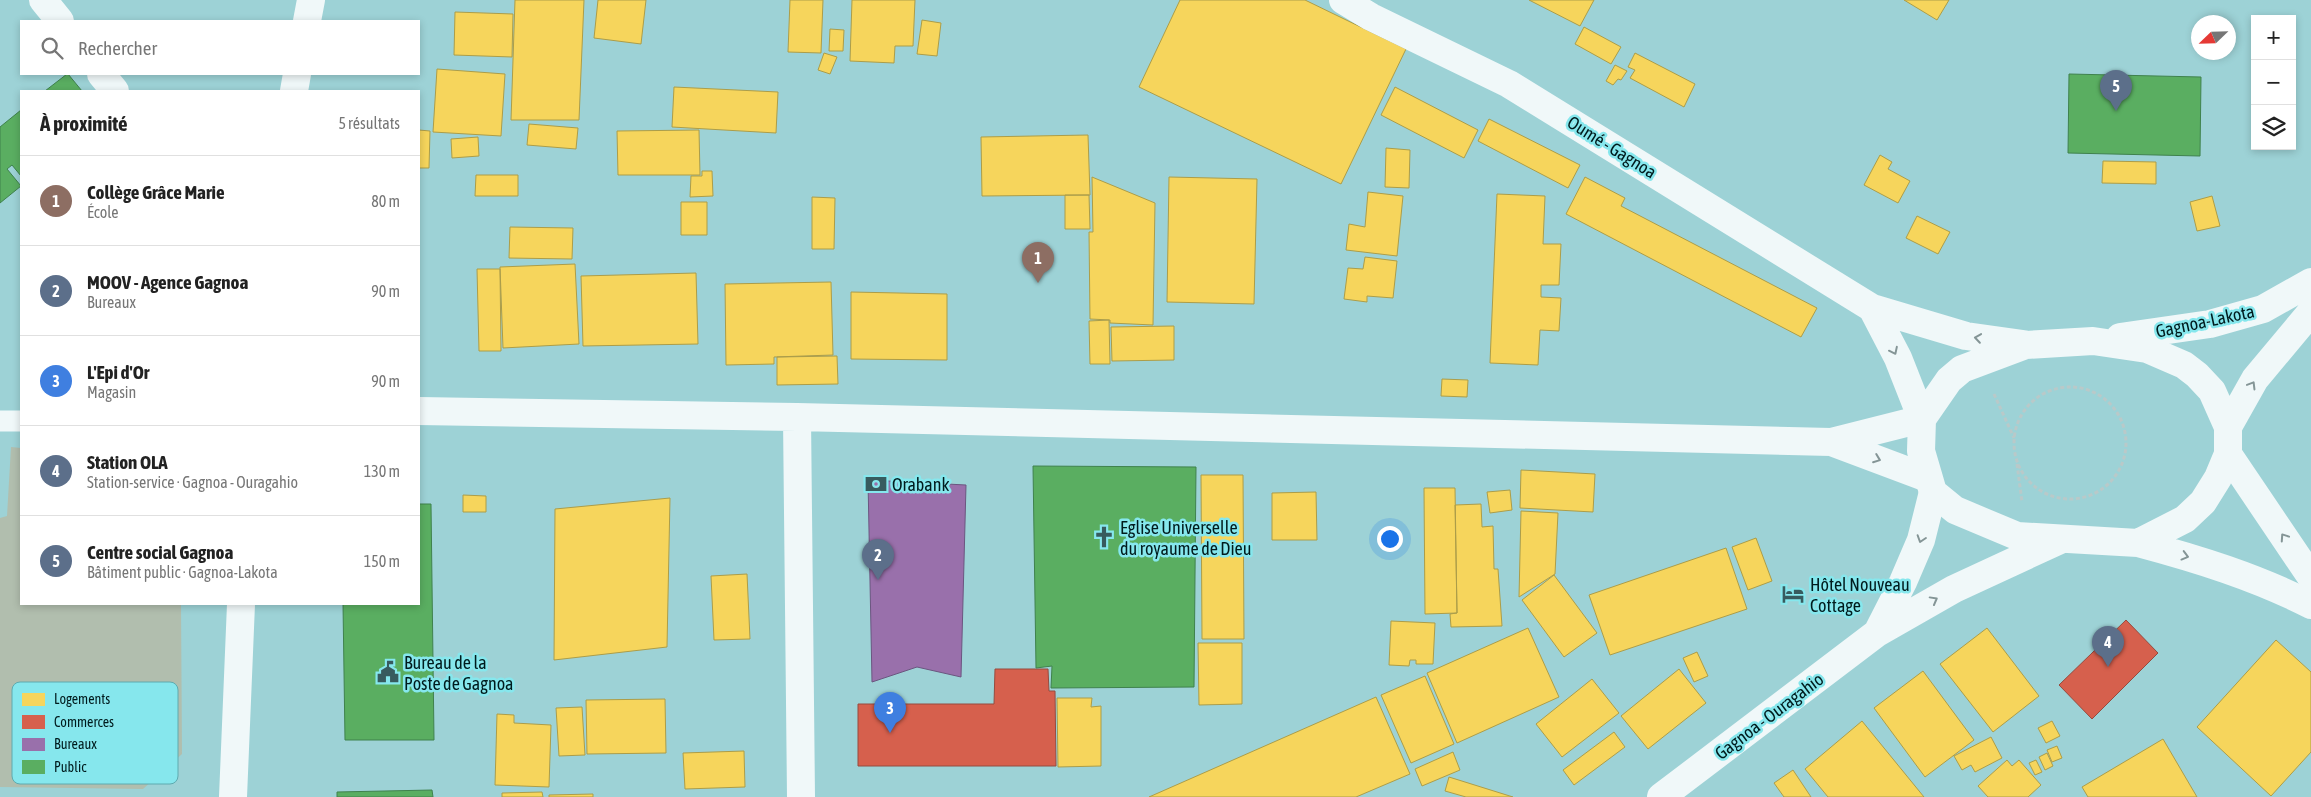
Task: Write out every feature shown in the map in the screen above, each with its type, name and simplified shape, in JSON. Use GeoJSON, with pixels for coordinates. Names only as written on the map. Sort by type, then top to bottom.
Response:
{"type":"FeatureCollection","features":[{"type":"Feature","properties":{"kind":"main road"},"geometry":{"type":"LineString","coordinates":[[43,0],[59,20]]}},
{"type":"Feature","properties":{"kind":"main road"},"geometry":{"type":"LineString","coordinates":[[307,20],[311,0]]}},
{"type":"Feature","properties":{"kind":"main road","name":"Oumé - Gagnoa"},"geometry":{"type":"LineString","coordinates":[[1343,0],[1373,8],[1509,84],[1872,308],[1966,336],[2026,344]]}},
{"type":"Feature","properties":{"kind":"main road"},"geometry":{"type":"LineString","coordinates":[[103,75],[114,90]]}},
{"type":"Feature","properties":{"kind":"main road"},"geometry":{"type":"LineString","coordinates":[[294,90],[297,75]]}},
{"type":"Feature","properties":{"kind":"main road","name":"Gagnoa-Lakota"},"geometry":{"type":"LineString","coordinates":[[2094,341],[2210,324],[2263,309],[2311,282]]}},
{"type":"Feature","properties":{"kind":"main road"},"geometry":{"type":"LineString","coordinates":[[1872,308],[1898,358],[1922,419],[1922,451],[1930,485]]}},
{"type":"Feature","properties":{"kind":"main road"},"geometry":{"type":"LineString","coordinates":[[2228,427],[2255,379],[2311,312]]}},
{"type":"Feature","properties":{"kind":"main road"},"geometry":{"type":"LineString","coordinates":[[420,412],[797,417],[1831,442],[1922,419],[1948,380],[1962,369],[2026,344],[2094,341],[2147,349],[2184,365],[2197,375],[2212,392],[2228,427],[2228,454],[2218,478],[2203,502],[2185,519],[2138,543]]}},
{"type":"Feature","properties":{"kind":"main road"},"geometry":{"type":"LineString","coordinates":[[797,417],[801,797]]}},
{"type":"Feature","properties":{"kind":"main road"},"geometry":{"type":"LineString","coordinates":[[1831,442],[1930,485],[1955,510],[2017,536],[2060,540],[2138,543],[2223,568],[2276,587],[2311,605]]}},
{"type":"Feature","properties":{"kind":"main road"},"geometry":{"type":"LineString","coordinates":[[2228,454],[2311,577]]}},
{"type":"Feature","properties":{"kind":"main road","name":"Gagnoa - Ouragahio"},"geometry":{"type":"LineString","coordinates":[[1877,633],[1903,582],[1921,540],[1930,485]]}},
{"type":"Feature","properties":{"kind":"main road","name":"Gagnoa - Ouragahio"},"geometry":{"type":"LineString","coordinates":[[1661,797],[1877,633],[1954,589],[2060,540]]}},
{"type":"Feature","properties":{"kind":"main road"},"geometry":{"type":"LineString","coordinates":[[233,797],[241,605]]}},
{"type":"Feature","properties":{"kind":"lane"},"geometry":{"type":"LineString","coordinates":[[0,420],[20,421]]}},
{"type":"Feature","properties":{"kind":"path"},"geometry":{"type":"LineString","coordinates":[[1980,362],[2014,439],[2017,461],[2028,480],[2045,493],[2066,500],[2088,497],[2108,486],[2121,469],[2126,448],[2124,426],[2113,406],[2096,393],[2074,387],[2052,389],[2033,400],[2020,418],[2014,439]]}},
{"type":"Feature","properties":{"kind":"green space"},"geometry":{"type":"Polygon","coordinates":[[[11,447],[20,448],[20,605],[181,605],[182,754],[178,758],[178,682],[12,682],[12,784],[149,784],[143,789],[0,787],[0,518],[7,516],[11,447]]]}},
{"type":"Feature","properties":{"kind":"building: Logements"},"geometry":{"type":"Polygon","coordinates":[[[515,0],[584,0],[579,120],[511,120],[515,0]]]}},
{"type":"Feature","properties":{"kind":"building: Logements"},"geometry":{"type":"Polygon","coordinates":[[[598,0],[646,0],[641,44],[594,38],[598,0]]]}},
{"type":"Feature","properties":{"kind":"building: Logements"},"geometry":{"type":"Polygon","coordinates":[[[790,0],[823,0],[821,53],[788,52],[790,0]]]}},
{"type":"Feature","properties":{"kind":"building: Logements"},"geometry":{"type":"Polygon","coordinates":[[[852,0],[915,0],[913,46],[895,46],[894,63],[850,61],[852,0]]]}},
{"type":"Feature","properties":{"kind":"building: Logements"},"geometry":{"type":"Polygon","coordinates":[[[1180,0],[1305,0],[1406,49],[1341,184],[1139,87],[1180,0]]]}},
{"type":"Feature","properties":{"kind":"building: Logements"},"geometry":{"type":"Polygon","coordinates":[[[1529,0],[1594,0],[1580,26],[1529,0]]]}},
{"type":"Feature","properties":{"kind":"building: Logements"},"geometry":{"type":"Polygon","coordinates":[[[1904,0],[1949,0],[1937,20],[1904,0]]]}},
{"type":"Feature","properties":{"kind":"building: Logements"},"geometry":{"type":"Polygon","coordinates":[[[455,12],[513,14],[512,57],[454,55],[455,12]]]}},
{"type":"Feature","properties":{"kind":"building: Logements"},"geometry":{"type":"Polygon","coordinates":[[[922,20],[941,23],[937,56],[917,54],[922,20]]]}},
{"type":"Feature","properties":{"kind":"building: Logements"},"geometry":{"type":"Polygon","coordinates":[[[1584,27],[1621,47],[1611,64],[1575,44],[1584,27]]]}},
{"type":"Feature","properties":{"kind":"building: Logements"},"geometry":{"type":"Polygon","coordinates":[[[830,29],[844,30],[843,51],[829,51],[830,29]]]}},
{"type":"Feature","properties":{"kind":"building: Logements"},"geometry":{"type":"Polygon","coordinates":[[[824,53],[837,57],[830,74],[818,70],[824,53]]]}},
{"type":"Feature","properties":{"kind":"building: Logements"},"geometry":{"type":"Polygon","coordinates":[[[1635,53],[1695,84],[1684,107],[1630,78],[1635,70],[1628,67],[1635,53]]]}},
{"type":"Feature","properties":{"kind":"building: Logements"},"geometry":{"type":"Polygon","coordinates":[[[1615,65],[1627,71],[1621,80],[1618,79],[1613,85],[1606,81],[1615,65]]]}},
{"type":"Feature","properties":{"kind":"building: Logements"},"geometry":{"type":"Polygon","coordinates":[[[437,69],[505,74],[501,136],[433,132],[437,69]]]}},
{"type":"Feature","properties":{"kind":"building: Logements"},"geometry":{"type":"Polygon","coordinates":[[[674,87],[778,92],[776,133],[672,127],[674,87]]]}},
{"type":"Feature","properties":{"kind":"building: Logements"},"geometry":{"type":"Polygon","coordinates":[[[1395,87],[1478,130],[1464,158],[1381,115],[1395,87]]]}},
{"type":"Feature","properties":{"kind":"building: Logements"},"geometry":{"type":"Polygon","coordinates":[[[1489,119],[1580,165],[1568,188],[1478,141],[1489,119]]]}},
{"type":"Feature","properties":{"kind":"building: Logements"},"geometry":{"type":"Polygon","coordinates":[[[529,124],[578,128],[576,149],[527,145],[529,124]]]}},
{"type":"Feature","properties":{"kind":"building: Logements"},"geometry":{"type":"Polygon","coordinates":[[[420,130],[430,131],[429,168],[420,168],[420,130]]]}},
{"type":"Feature","properties":{"kind":"building: Logements"},"geometry":{"type":"Polygon","coordinates":[[[699,130],[700,175],[618,175],[617,131],[699,130]]]}},
{"type":"Feature","properties":{"kind":"building: Logements"},"geometry":{"type":"Polygon","coordinates":[[[1088,135],[1090,195],[982,196],[981,137],[1088,135]]]}},
{"type":"Feature","properties":{"kind":"building: Logements"},"geometry":{"type":"Polygon","coordinates":[[[478,137],[479,156],[452,158],[451,139],[478,137]]]}},
{"type":"Feature","properties":{"kind":"building: Logements"},"geometry":{"type":"Polygon","coordinates":[[[1386,148],[1410,150],[1409,188],[1385,187],[1386,148]]]}},
{"type":"Feature","properties":{"kind":"building: Logements"},"geometry":{"type":"Polygon","coordinates":[[[1880,155],[1892,162],[1888,169],[1910,181],[1898,203],[1864,185],[1880,155]]]}},
{"type":"Feature","properties":{"kind":"building: Logements"},"geometry":{"type":"Polygon","coordinates":[[[2103,161],[2156,162],[2156,184],[2102,183],[2103,161]]]}},
{"type":"Feature","properties":{"kind":"building: Logements"},"geometry":{"type":"Polygon","coordinates":[[[702,171],[712,171],[713,196],[690,197],[691,176],[702,176],[702,171]]]}},
{"type":"Feature","properties":{"kind":"building: Logements"},"geometry":{"type":"Polygon","coordinates":[[[476,175],[518,175],[518,196],[475,196],[476,175]]]}},
{"type":"Feature","properties":{"kind":"building: Logements"},"geometry":{"type":"Polygon","coordinates":[[[1092,177],[1155,203],[1153,325],[1110,323],[1110,320],[1090,319],[1089,232],[1093,232],[1092,177]]]}},
{"type":"Feature","properties":{"kind":"building: Logements"},"geometry":{"type":"Polygon","coordinates":[[[1169,177],[1257,179],[1254,304],[1167,302],[1169,177]]]}},
{"type":"Feature","properties":{"kind":"building: Logements"},"geometry":{"type":"Polygon","coordinates":[[[1585,177],[1625,198],[1621,206],[1817,308],[1801,337],[1566,214],[1585,177]]]}},
{"type":"Feature","properties":{"kind":"building: Logements"},"geometry":{"type":"Polygon","coordinates":[[[1368,192],[1403,196],[1397,256],[1346,250],[1349,224],[1365,227],[1368,192]]]}},
{"type":"Feature","properties":{"kind":"building: Logements"},"geometry":{"type":"Polygon","coordinates":[[[1497,194],[1545,196],[1543,244],[1561,244],[1559,285],[1541,285],[1541,297],[1561,298],[1559,331],[1540,330],[1538,365],[1490,363],[1497,194]]]}},
{"type":"Feature","properties":{"kind":"building: Logements"},"geometry":{"type":"Polygon","coordinates":[[[1065,195],[1089,195],[1090,229],[1065,229],[1065,195]]]}},
{"type":"Feature","properties":{"kind":"building: Logements"},"geometry":{"type":"Polygon","coordinates":[[[2212,196],[2220,226],[2197,231],[2190,202],[2212,196]]]}},
{"type":"Feature","properties":{"kind":"building: Logements"},"geometry":{"type":"Polygon","coordinates":[[[812,197],[835,198],[834,249],[812,249],[812,197]]]}},
{"type":"Feature","properties":{"kind":"building: Logements"},"geometry":{"type":"Polygon","coordinates":[[[681,202],[707,202],[707,235],[681,235],[681,202]]]}},
{"type":"Feature","properties":{"kind":"building: Logements"},"geometry":{"type":"Polygon","coordinates":[[[1917,216],[1950,232],[1938,254],[1906,238],[1917,216]]]}},
{"type":"Feature","properties":{"kind":"building: Logements"},"geometry":{"type":"Polygon","coordinates":[[[510,227],[573,228],[572,259],[509,258],[510,227]]]}},
{"type":"Feature","properties":{"kind":"building: Logements"},"geometry":{"type":"Polygon","coordinates":[[[1365,257],[1397,261],[1393,298],[1367,296],[1367,302],[1344,299],[1348,268],[1363,269],[1365,257]]]}},
{"type":"Feature","properties":{"kind":"building: Logements"},"geometry":{"type":"Polygon","coordinates":[[[575,264],[579,344],[503,348],[500,267],[575,264]]]}},
{"type":"Feature","properties":{"kind":"building: Logements"},"geometry":{"type":"Polygon","coordinates":[[[477,269],[500,269],[501,351],[479,351],[477,269]]]}},
{"type":"Feature","properties":{"kind":"building: Logements"},"geometry":{"type":"Polygon","coordinates":[[[696,273],[698,344],[583,346],[581,276],[696,273]]]}},
{"type":"Feature","properties":{"kind":"building: Logements"},"geometry":{"type":"Polygon","coordinates":[[[831,282],[833,355],[774,357],[774,364],[726,365],[725,284],[831,282]]]}},
{"type":"Feature","properties":{"kind":"building: Logements"},"geometry":{"type":"Polygon","coordinates":[[[851,292],[947,294],[947,360],[851,359],[851,292]]]}},
{"type":"Feature","properties":{"kind":"building: Logements"},"geometry":{"type":"Polygon","coordinates":[[[1109,320],[1110,364],[1090,364],[1089,321],[1109,320]]]}},
{"type":"Feature","properties":{"kind":"building: Logements"},"geometry":{"type":"Polygon","coordinates":[[[1174,326],[1174,360],[1112,361],[1111,327],[1174,326]]]}},
{"type":"Feature","properties":{"kind":"building: Logements"},"geometry":{"type":"Polygon","coordinates":[[[837,356],[838,384],[777,385],[777,357],[837,356]]]}},
{"type":"Feature","properties":{"kind":"building: Logements"},"geometry":{"type":"Polygon","coordinates":[[[1442,379],[1468,380],[1467,397],[1441,396],[1442,379]]]}},
{"type":"Feature","properties":{"kind":"building: Logements"},"geometry":{"type":"Polygon","coordinates":[[[1521,470],[1595,474],[1593,512],[1520,508],[1521,470]]]}},
{"type":"Feature","properties":{"kind":"building: Logements"},"geometry":{"type":"Polygon","coordinates":[[[1201,475],[1243,475],[1244,639],[1202,639],[1201,475]]]}},
{"type":"Feature","properties":{"kind":"building: Logements"},"geometry":{"type":"Polygon","coordinates":[[[1424,488],[1455,488],[1457,613],[1425,614],[1424,488]]]}},
{"type":"Feature","properties":{"kind":"building: Logements"},"geometry":{"type":"Polygon","coordinates":[[[1510,490],[1512,510],[1490,513],[1487,492],[1510,490]]]}},
{"type":"Feature","properties":{"kind":"building: Logements"},"geometry":{"type":"Polygon","coordinates":[[[1316,492],[1317,540],[1272,540],[1272,493],[1316,492]]]}},
{"type":"Feature","properties":{"kind":"building: Logements"},"geometry":{"type":"Polygon","coordinates":[[[463,495],[486,496],[486,512],[463,512],[463,495]]]}},
{"type":"Feature","properties":{"kind":"building: Logements"},"geometry":{"type":"Polygon","coordinates":[[[670,498],[667,647],[554,660],[555,509],[670,498]]]}},
{"type":"Feature","properties":{"kind":"building: Logements"},"geometry":{"type":"Polygon","coordinates":[[[1481,504],[1482,527],[1493,526],[1494,569],[1498,569],[1502,626],[1451,627],[1450,614],[1457,613],[1455,505],[1481,504]]]}},
{"type":"Feature","properties":{"kind":"building: Logements"},"geometry":{"type":"Polygon","coordinates":[[[1521,511],[1558,513],[1555,574],[1519,597],[1521,511]]]}},
{"type":"Feature","properties":{"kind":"building: Logements"},"geometry":{"type":"Polygon","coordinates":[[[1756,538],[1772,581],[1748,590],[1732,547],[1756,538]]]}},
{"type":"Feature","properties":{"kind":"building: Logements"},"geometry":{"type":"Polygon","coordinates":[[[1726,548],[1747,609],[1610,655],[1589,595],[1726,548]]]}},
{"type":"Feature","properties":{"kind":"building: Logements"},"geometry":{"type":"Polygon","coordinates":[[[747,574],[750,639],[714,640],[711,576],[747,574]]]}},
{"type":"Feature","properties":{"kind":"building: Logements"},"geometry":{"type":"Polygon","coordinates":[[[1554,575],[1597,633],[1564,657],[1522,600],[1554,575]]]}},
{"type":"Feature","properties":{"kind":"building: Logements"},"geometry":{"type":"Polygon","coordinates":[[[1391,621],[1435,623],[1433,664],[1416,664],[1416,660],[1410,660],[1409,666],[1389,665],[1391,621]]]}},
{"type":"Feature","properties":{"kind":"building: Logements"},"geometry":{"type":"Polygon","coordinates":[[[1528,628],[1559,697],[1457,743],[1427,673],[1528,628]]]}},
{"type":"Feature","properties":{"kind":"building: Logements"},"geometry":{"type":"Polygon","coordinates":[[[1987,628],[2039,696],[1993,732],[1940,664],[1987,628]]]}},
{"type":"Feature","properties":{"kind":"building: Logements"},"geometry":{"type":"Polygon","coordinates":[[[2276,640],[2311,672],[2311,752],[2271,796],[2197,727],[2276,640]]]}},
{"type":"Feature","properties":{"kind":"building: Logements"},"geometry":{"type":"Polygon","coordinates":[[[1198,643],[1242,643],[1242,704],[1199,705],[1198,643]]]}},
{"type":"Feature","properties":{"kind":"building: Logements"},"geometry":{"type":"Polygon","coordinates":[[[1697,652],[1708,676],[1694,682],[1683,658],[1697,652]]]}},
{"type":"Feature","properties":{"kind":"building: Logements"},"geometry":{"type":"Polygon","coordinates":[[[1679,669],[1706,703],[1648,749],[1621,716],[1679,669]]]}},
{"type":"Feature","properties":{"kind":"building: Logements"},"geometry":{"type":"Polygon","coordinates":[[[1923,671],[1974,740],[1925,777],[1874,708],[1923,671]]]}},
{"type":"Feature","properties":{"kind":"building: Logements"},"geometry":{"type":"Polygon","coordinates":[[[1425,676],[1454,744],[1411,763],[1381,695],[1425,676]]]}},
{"type":"Feature","properties":{"kind":"building: Logements"},"geometry":{"type":"Polygon","coordinates":[[[1592,679],[1619,713],[1562,757],[1536,724],[1592,679]]]}},
{"type":"Feature","properties":{"kind":"building: Logements"},"geometry":{"type":"Polygon","coordinates":[[[1376,697],[1410,774],[1356,797],[1149,797],[1376,697]]]}},
{"type":"Feature","properties":{"kind":"building: Logements"},"geometry":{"type":"Polygon","coordinates":[[[1057,698],[1092,698],[1091,707],[1101,706],[1101,766],[1058,767],[1057,698]]]}},
{"type":"Feature","properties":{"kind":"building: Logements"},"geometry":{"type":"Polygon","coordinates":[[[665,699],[666,753],[587,754],[586,700],[665,699]]]}},
{"type":"Feature","properties":{"kind":"building: Logements"},"geometry":{"type":"Polygon","coordinates":[[[582,707],[585,755],[559,756],[556,708],[582,707]]]}},
{"type":"Feature","properties":{"kind":"building: Logements"},"geometry":{"type":"Polygon","coordinates":[[[497,714],[514,715],[514,723],[551,725],[549,787],[495,785],[497,714]]]}},
{"type":"Feature","properties":{"kind":"building: Logements"},"geometry":{"type":"Polygon","coordinates":[[[1862,721],[1924,797],[1828,797],[1805,769],[1862,721]]]}},
{"type":"Feature","properties":{"kind":"building: Logements"},"geometry":{"type":"Polygon","coordinates":[[[2052,721],[2060,736],[2046,743],[2038,728],[2052,721]]]}},
{"type":"Feature","properties":{"kind":"building: Logements"},"geometry":{"type":"Polygon","coordinates":[[[1614,732],[1625,747],[1574,785],[1563,770],[1614,732]]]}},
{"type":"Feature","properties":{"kind":"building: Logements"},"geometry":{"type":"Polygon","coordinates":[[[1991,737],[2002,758],[1975,772],[1971,765],[1962,770],[1954,756],[1991,737]]]}},
{"type":"Feature","properties":{"kind":"building: Logements"},"geometry":{"type":"Polygon","coordinates":[[[2163,739],[2197,797],[2088,797],[2082,787],[2163,739]]]}},
{"type":"Feature","properties":{"kind":"building: Logements"},"geometry":{"type":"Polygon","coordinates":[[[2057,746],[2062,758],[2052,762],[2047,750],[2057,746]]]}},
{"type":"Feature","properties":{"kind":"building: Logements"},"geometry":{"type":"Polygon","coordinates":[[[744,751],[745,787],[685,789],[683,753],[744,751]]]}},
{"type":"Feature","properties":{"kind":"building: Logements"},"geometry":{"type":"Polygon","coordinates":[[[1453,752],[1460,770],[1422,786],[1415,769],[1453,752]]]}},
{"type":"Feature","properties":{"kind":"building: Logements"},"geometry":{"type":"Polygon","coordinates":[[[2047,753],[2053,766],[2045,770],[2039,757],[2047,753]]]}},
{"type":"Feature","properties":{"kind":"building: Logements"},"geometry":{"type":"Polygon","coordinates":[[[2007,760],[2012,766],[2019,760],[2041,785],[2028,797],[1988,797],[1978,786],[2007,760]]]}},
{"type":"Feature","properties":{"kind":"building: Logements"},"geometry":{"type":"Polygon","coordinates":[[[2036,760],[2042,772],[2035,775],[2029,763],[2036,760]]]}},
{"type":"Feature","properties":{"kind":"building: Logements"},"geometry":{"type":"Polygon","coordinates":[[[1793,770],[1811,797],[1784,797],[1774,783],[1793,770]]]}},
{"type":"Feature","properties":{"kind":"building: Logements"},"geometry":{"type":"Polygon","coordinates":[[[1449,777],[1513,797],[1466,797],[1445,791],[1449,777]]]}},
{"type":"Feature","properties":{"kind":"building: Logements"},"geometry":{"type":"Polygon","coordinates":[[[542,792],[543,797],[502,797],[502,793],[542,792]]]}},
{"type":"Feature","properties":{"kind":"building: Logements"},"geometry":{"type":"Polygon","coordinates":[[[593,794],[593,797],[549,797],[549,795],[593,794]]]}},
{"type":"Feature","properties":{"kind":"building: Commerces"},"geometry":{"type":"Polygon","coordinates":[[[2126,620],[2158,653],[2092,719],[2059,685],[2126,620]]]}},
{"type":"Feature","properties":{"kind":"building: Commerces"},"geometry":{"type":"Polygon","coordinates":[[[995,669],[1048,669],[1049,691],[1055,691],[1056,766],[858,766],[858,704],[994,704],[995,669]]]}},
{"type":"Feature","properties":{"kind":"building: Bureaux"},"geometry":{"type":"Polygon","coordinates":[[[868,480],[966,485],[961,677],[917,667],[872,682],[868,480]]]}},
{"type":"Feature","properties":{"kind":"building: Public"},"geometry":{"type":"Polygon","coordinates":[[[2069,74],[2201,77],[2200,156],[2068,153],[2069,74]]]}},
{"type":"Feature","properties":{"kind":"building: Public"},"geometry":{"type":"Polygon","coordinates":[[[66,75],[69,75],[81,90],[46,90],[66,75]]]}},
{"type":"Feature","properties":{"kind":"building: Public"},"geometry":{"type":"Polygon","coordinates":[[[20,111],[20,175],[12,165],[7,169],[20,187],[0,203],[0,127],[20,111]]]}},
{"type":"Feature","properties":{"kind":"building: Public"},"geometry":{"type":"Polygon","coordinates":[[[1033,466],[1196,467],[1194,687],[1051,688],[1052,666],[1036,668],[1033,466]]]}},
{"type":"Feature","properties":{"kind":"building: Public","name":"Bureau de la Poste de Gagnoa"},"geometry":{"type":"Polygon","coordinates":[[[420,504],[431,504],[434,740],[345,740],[343,605],[420,605],[420,504]]]}},
{"type":"Feature","properties":{"kind":"building: Public"},"geometry":{"type":"Polygon","coordinates":[[[432,790],[433,797],[337,797],[337,792],[432,790]]]}},
{"type":"Feature","properties":{"kind":"place","name":"Centre social Gagnoa"},"geometry":{"type":"Point","coordinates":[2116,111]}},
{"type":"Feature","properties":{"kind":"place","name":"Collège Grâce Marie"},"geometry":{"type":"Point","coordinates":[1038,283]}},
{"type":"Feature","properties":{"kind":"place","name":"Orabank"},"geometry":{"type":"Point","coordinates":[876,484]}},
{"type":"Feature","properties":{"kind":"place","name":"Eglise Universelle du royaume de Dieu"},"geometry":{"type":"Point","coordinates":[1104,537]}},
{"type":"Feature","properties":{"kind":"place","name":"MOOV - Agence Gagnoa"},"geometry":{"type":"Point","coordinates":[878,580]}},
{"type":"Feature","properties":{"kind":"place","name":"Hôtel Nouveau Cottage"},"geometry":{"type":"Point","coordinates":[1793,594]}},
{"type":"Feature","properties":{"kind":"place","name":"Station OLA"},"geometry":{"type":"Point","coordinates":[2108,667]}},
{"type":"Feature","properties":{"kind":"place","name":"Bureau de la Poste de Gagnoa"},"geometry":{"type":"Point","coordinates":[388,672]}},
{"type":"Feature","properties":{"kind":"place","name":"L'Epi d'Or"},"geometry":{"type":"Point","coordinates":[890,733]}}]}
